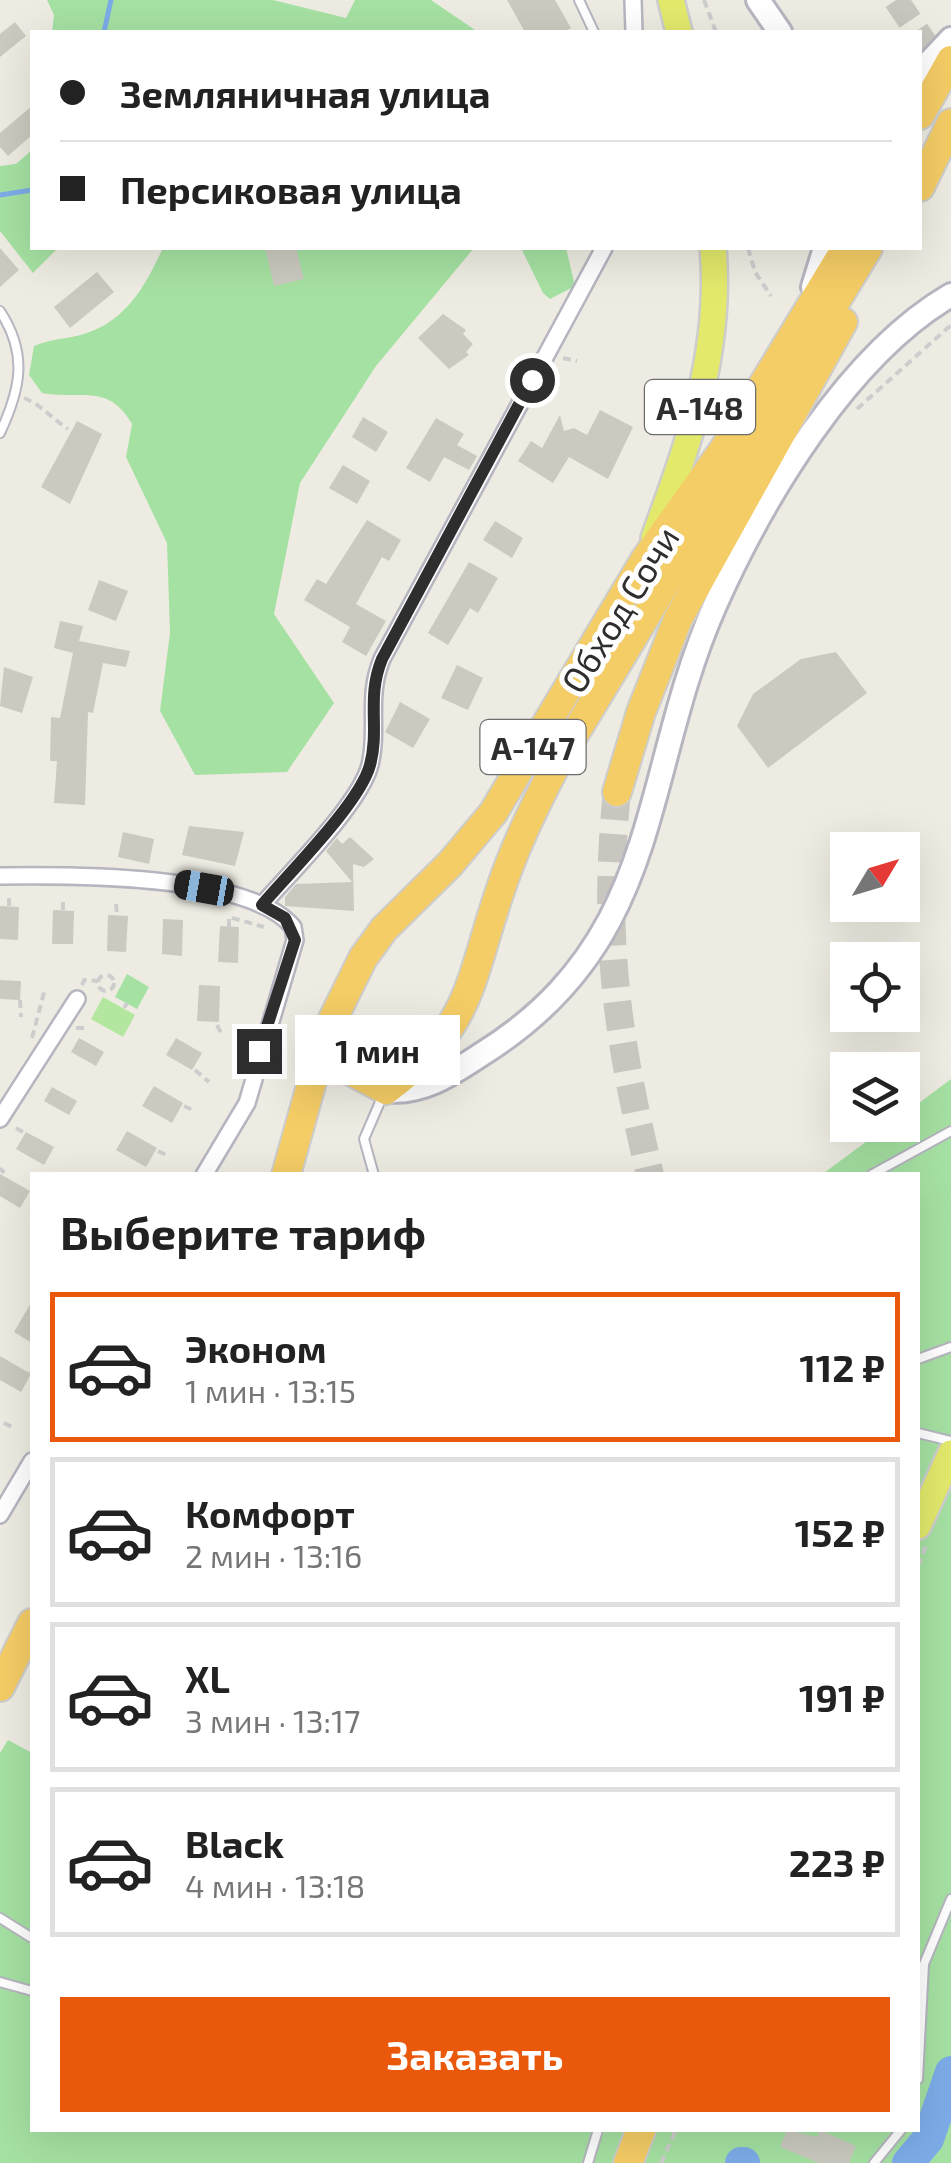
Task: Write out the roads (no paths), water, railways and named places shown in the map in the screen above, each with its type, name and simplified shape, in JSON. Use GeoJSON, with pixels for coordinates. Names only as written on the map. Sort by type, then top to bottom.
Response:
{"type":"FeatureCollection","features":[{"type":"Feature","properties":{"kind":"highway"},"geometry":{"type":"LineString","coordinates":[[922,112],[951,60]]}},
{"type":"Feature","properties":{"kind":"highway"},"geometry":{"type":"LineString","coordinates":[[922,161],[951,122]]}},
{"type":"Feature","properties":{"kind":"highway"},"geometry":{"type":"LineString","coordinates":[[922,183],[951,122]]}},
{"type":"Feature","properties":{"kind":"highway","name":"Обход Сочи"},"geometry":{"type":"LineString","coordinates":[[287,1172],[325,1035],[363,958],[384,929],[450,864],[492,813],[646,558],[724,449],[845,250]]}},
{"type":"Feature","properties":{"kind":"highway","name":"А-147"},"geometry":{"type":"LineString","coordinates":[[386,1090],[428,1058],[446,1035],[479,970],[517,844],[550,777],[867,250]]}},
{"type":"Feature","properties":{"kind":"highway"},"geometry":{"type":"LineString","coordinates":[[617,792],[641,712],[678,619],[884,250]]}},
{"type":"Feature","properties":{"kind":"highway"},"geometry":{"type":"LineString","coordinates":[[325,1035],[350,1070],[386,1090]]}},
{"type":"Feature","properties":{"kind":"highway"},"geometry":{"type":"LineString","coordinates":[[0,1687],[30,1628]]}},
{"type":"Feature","properties":{"kind":"highway"},"geometry":{"type":"LineString","coordinates":[[628,2163],[641,2132]]}},
{"type":"Feature","properties":{"kind":"main road"},"geometry":{"type":"LineString","coordinates":[[672,0],[679,30]]}},
{"type":"Feature","properties":{"kind":"main road","name":"А-148"},"geometry":{"type":"LineString","coordinates":[[646,558],[695,426],[706,382],[714,320],[713,250]]}},
{"type":"Feature","properties":{"kind":"main road"},"geometry":{"type":"LineString","coordinates":[[920,1521],[951,1453]]}},
{"type":"Feature","properties":{"kind":"street"},"geometry":{"type":"LineString","coordinates":[[633,0],[634,30]]}},
{"type":"Feature","properties":{"kind":"street"},"geometry":{"type":"LineString","coordinates":[[758,0],[779,30]]}},
{"type":"Feature","properties":{"kind":"street"},"geometry":{"type":"LineString","coordinates":[[922,70],[951,39]]}},
{"type":"Feature","properties":{"kind":"street"},"geometry":{"type":"LineString","coordinates":[[262,905],[360,789],[372,754],[370,705],[382,659],[603,250]]}},
{"type":"Feature","properties":{"kind":"street","name":"А-147"},"geometry":{"type":"LineString","coordinates":[[799,321],[823,250]]}},
{"type":"Feature","properties":{"kind":"street"},"geometry":{"type":"LineString","coordinates":[[386,1090],[416,1090],[494,1047],[560,989],[590,954],[637,867],[694,662],[730,572],[843,391],[884,344],[951,295]]}},
{"type":"Feature","properties":{"kind":"street"},"geometry":{"type":"LineString","coordinates":[[0,876],[174,882],[262,905],[285,918],[295,940],[247,1103],[206,1172]]}},
{"type":"Feature","properties":{"kind":"street"},"geometry":{"type":"LineString","coordinates":[[0,1119],[77,998]]}},
{"type":"Feature","properties":{"kind":"street"},"geometry":{"type":"LineString","coordinates":[[0,1515],[30,1465]]}},
{"type":"Feature","properties":{"kind":"lane"},"geometry":{"type":"LineString","coordinates":[[578,0],[591,18],[594,30]]}},
{"type":"Feature","properties":{"kind":"lane"},"geometry":{"type":"LineString","coordinates":[[0,311],[19,352],[18,395],[0,432]]}},
{"type":"Feature","properties":{"kind":"lane"},"geometry":{"type":"LineString","coordinates":[[373,1172],[365,1132],[386,1090]]}},
{"type":"Feature","properties":{"kind":"lane"},"geometry":{"type":"LineString","coordinates":[[876,1172],[951,1131]]}},
{"type":"Feature","properties":{"kind":"lane"},"geometry":{"type":"LineString","coordinates":[[920,1358],[951,1347]]}},
{"type":"Feature","properties":{"kind":"lane"},"geometry":{"type":"LineString","coordinates":[[920,1433],[951,1441]]}},
{"type":"Feature","properties":{"kind":"lane"},"geometry":{"type":"LineString","coordinates":[[920,2041],[924,1964],[951,1899]]}},
{"type":"Feature","properties":{"kind":"lane"},"geometry":{"type":"LineString","coordinates":[[0,1918],[30,1937]]}},
{"type":"Feature","properties":{"kind":"lane"},"geometry":{"type":"LineString","coordinates":[[0,1982],[30,1990]]}},
{"type":"Feature","properties":{"kind":"lane"},"geometry":{"type":"LineString","coordinates":[[588,2163],[597,2132]]}},
{"type":"Feature","properties":{"kind":"lane"},"geometry":{"type":"LineString","coordinates":[[874,2163],[899,2132]]}},
{"type":"Feature","properties":{"kind":"waterway"},"geometry":{"type":"LineString","coordinates":[[104,30],[111,0]]}},
{"type":"Feature","properties":{"kind":"waterway"},"geometry":{"type":"LineString","coordinates":[[0,195],[30,190]]}},
{"type":"Feature","properties":{"kind":"waterway"},"geometry":{"type":"LineString","coordinates":[[908,2163],[928,2139],[951,2072]]}},
{"type":"Feature","properties":{"kind":"tunnel"},"geometry":{"type":"LineString","coordinates":[[896,0],[916,30]]}},
{"type":"Feature","properties":{"kind":"tunnel"},"geometry":{"type":"LineString","coordinates":[[922,38],[946,74]]}},
{"type":"Feature","properties":{"kind":"tunnel"},"geometry":{"type":"LineString","coordinates":[[617,792],[612,940],[621,1031],[649,1172]]}}]}
